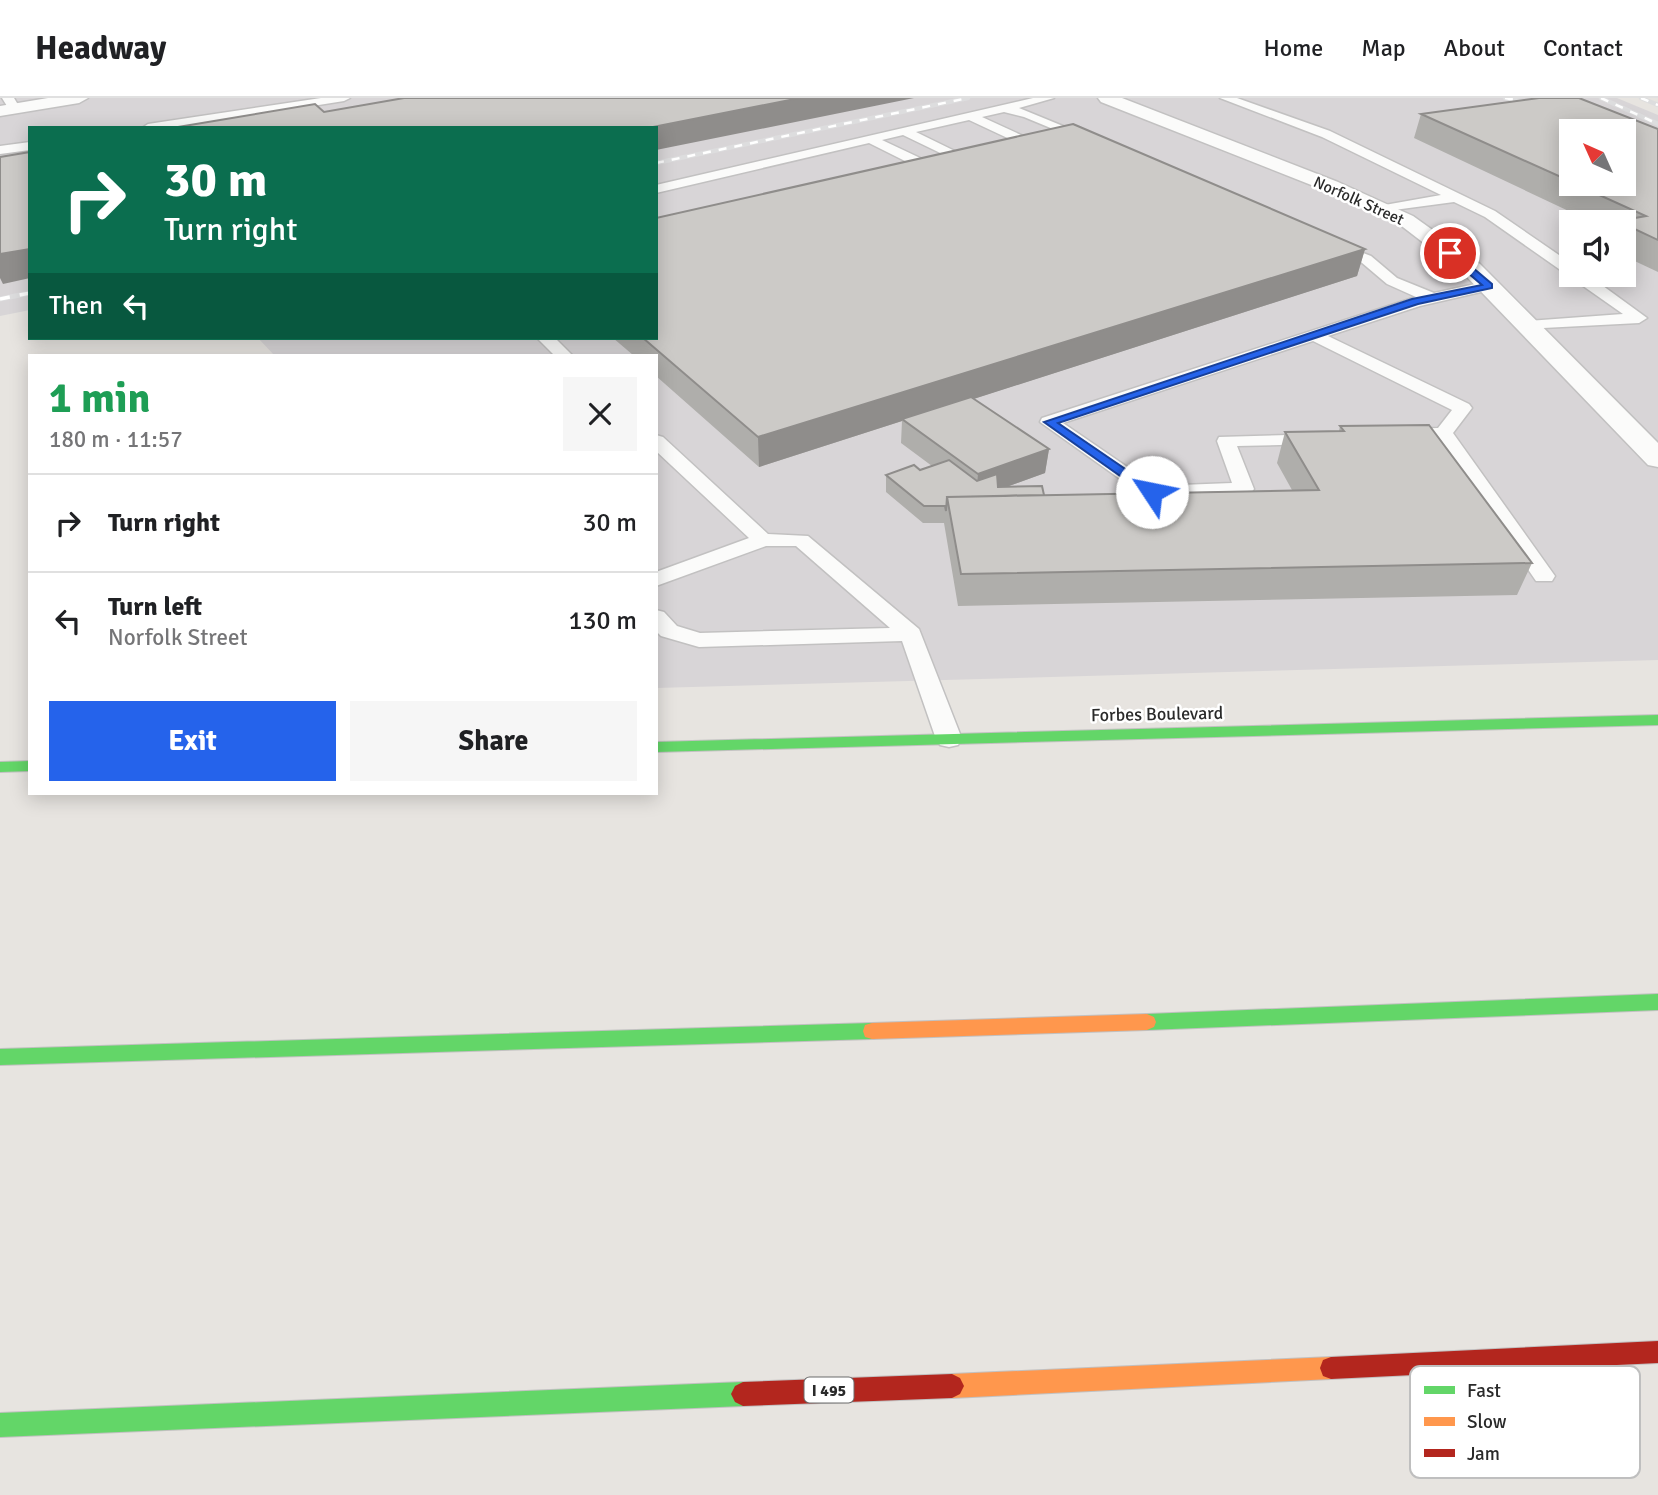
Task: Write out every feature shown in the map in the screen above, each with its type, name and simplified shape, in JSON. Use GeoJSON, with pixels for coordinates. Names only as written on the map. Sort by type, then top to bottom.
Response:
{"type":"FeatureCollection","features":[{"type":"Feature","properties":{"kind":"main road","name":"Forbes Boulevard"},"geometry":{"type":"LineString","coordinates":[[658,747],[1658,720]]}},
{"type":"Feature","properties":{"kind":"main road"},"geometry":{"type":"LineString","coordinates":[[0,767],[28,766]]}},
{"type":"Feature","properties":{"kind":"main road"},"geometry":{"type":"LineString","coordinates":[[0,1057],[1129,1023],[1658,1002]]}},
{"type":"Feature","properties":{"kind":"main road","name":"I 495"},"geometry":{"type":"LineString","coordinates":[[0,1425],[1048,1381],[1658,1352]]}},
{"type":"Feature","properties":{"kind":"street"},"geometry":{"type":"LineString","coordinates":[[7,106],[79,98]]}},
{"type":"Feature","properties":{"kind":"street","name":"Norfolk Street"},"geometry":{"type":"LineString","coordinates":[[1107,98],[1406,220],[1472,269],[1658,458]]}},
{"type":"Feature","properties":{"kind":"lane"},"geometry":{"type":"LineString","coordinates":[[161,126],[344,98]]}},
{"type":"Feature","properties":{"kind":"lane"},"geometry":{"type":"LineString","coordinates":[[658,189],[1048,98]]}},
{"type":"Feature","properties":{"kind":"lane"},"geometry":{"type":"LineString","coordinates":[[1226,98],[1326,134],[1490,214],[1559,262]]}},
{"type":"Feature","properties":{"kind":"lane"},"geometry":{"type":"LineString","coordinates":[[1004,108],[1028,114],[1101,145]]}},
{"type":"Feature","properties":{"kind":"lane"},"geometry":{"type":"LineString","coordinates":[[904,131],[961,159],[1028,143],[970,116]]}},
{"type":"Feature","properties":{"kind":"lane"},"geometry":{"type":"LineString","coordinates":[[870,139],[930,168]]}},
{"type":"Feature","properties":{"kind":"lane"},"geometry":{"type":"LineString","coordinates":[[0,150],[28,146]]}},
{"type":"Feature","properties":{"kind":"lane"},"geometry":{"type":"LineString","coordinates":[[1384,209],[1457,198]]}},
{"type":"Feature","properties":{"kind":"lane"},"geometry":{"type":"LineString","coordinates":[[1320,240],[1366,259],[1392,281],[1431,298]]}},
{"type":"Feature","properties":{"kind":"lane"},"geometry":{"type":"LineString","coordinates":[[1336,437],[1226,441],[1244,489],[1152,492],[1049,422],[1431,298],[1489,286]]}},
{"type":"Feature","properties":{"kind":"lane"},"geometry":{"type":"LineString","coordinates":[[1595,287],[1658,329]]}},
{"type":"Feature","properties":{"kind":"lane"},"geometry":{"type":"LineString","coordinates":[[1528,326],[1639,318]]}},
{"type":"Feature","properties":{"kind":"lane"},"geometry":{"type":"LineString","coordinates":[[1313,335],[1463,408],[1443,433],[1377,436]]}},
{"type":"Feature","properties":{"kind":"lane"},"geometry":{"type":"LineString","coordinates":[[547,340],[563,354]]}},
{"type":"Feature","properties":{"kind":"lane"},"geometry":{"type":"LineString","coordinates":[[1443,433],[1544,576]]}},
{"type":"Feature","properties":{"kind":"lane"},"geometry":{"type":"LineString","coordinates":[[658,443],[763,540]]}},
{"type":"Feature","properties":{"kind":"lane"},"geometry":{"type":"LineString","coordinates":[[658,579],[763,540],[801,540],[911,634],[949,739]]}},
{"type":"Feature","properties":{"kind":"lane"},"geometry":{"type":"LineString","coordinates":[[658,619],[669,631],[699,640],[911,634]]}},
{"type":"Feature","properties":{"kind":"shaded area"},"geometry":{"type":"Polygon","coordinates":[[[0,98],[1617,98],[1658,115],[1658,660],[658,688],[658,354],[273,354],[260,340],[658,340],[658,126],[28,126],[28,310],[0,316],[0,98]]]}},
{"type":"Feature","properties":{"kind":"building"},"geometry":{"type":"Polygon","coordinates":[[[404,98],[800,98],[658,126],[184,126],[315,104],[324,112],[404,98]]]}},
{"type":"Feature","properties":{"kind":"building"},"geometry":{"type":"Polygon","coordinates":[[[1539,98],[1579,98],[1633,119],[1559,119],[1559,176],[1421,114],[1539,98]]]}},
{"type":"Feature","properties":{"kind":"building"},"geometry":{"type":"Polygon","coordinates":[[[1636,120],[1658,129],[1658,240],[1636,230],[1636,218],[1646,216],[1602,196],[1636,196],[1636,120]]]}},
{"type":"Feature","properties":{"kind":"building"},"geometry":{"type":"Polygon","coordinates":[[[1073,124],[1365,249],[758,437],[645,340],[658,340],[658,218],[1073,124]]]}},
{"type":"Feature","properties":{"kind":"building"},"geometry":{"type":"Polygon","coordinates":[[[28,152],[28,249],[0,254],[0,157],[28,152]]]}},
{"type":"Feature","properties":{"kind":"building"},"geometry":{"type":"Polygon","coordinates":[[[971,397],[1049,449],[978,474],[902,419],[971,397]]]}},
{"type":"Feature","properties":{"kind":"building"},"geometry":{"type":"Polygon","coordinates":[[[1429,425],[1532,563],[961,574],[947,497],[1319,490],[1285,432],[1344,431],[1340,426],[1429,425]]]}},
{"type":"Feature","properties":{"kind":"building"},"geometry":{"type":"Polygon","coordinates":[[[949,460],[977,481],[997,474],[998,487],[1042,486],[1044,495],[947,497],[946,511],[945,506],[924,506],[886,475],[914,465],[920,470],[949,460]]]}},
{"type":"Feature","properties":{"kind":"railway"},"geometry":{"type":"LineString","coordinates":[[658,163],[968,98]]}},
{"type":"Feature","properties":{"kind":"railway"},"geometry":{"type":"LineString","coordinates":[[1505,98],[1536,104]]}},
{"type":"Feature","properties":{"kind":"railway"},"geometry":{"type":"LineString","coordinates":[[1601,98],[1658,124]]}},
{"type":"Feature","properties":{"kind":"railway"},"geometry":{"type":"LineString","coordinates":[[1641,98],[1658,105]]}},
{"type":"Feature","properties":{"kind":"railway"},"geometry":{"type":"LineString","coordinates":[[0,299],[28,293]]}},
{"type":"Feature","properties":{"kind":"traffic: fast"},"geometry":{"type":"LineString","coordinates":[[658,747],[1658,720]]}},
{"type":"Feature","properties":{"kind":"traffic: fast"},"geometry":{"type":"LineString","coordinates":[[0,767],[28,766]]}},
{"type":"Feature","properties":{"kind":"traffic: fast"},"geometry":{"type":"LineString","coordinates":[[1147,1022],[1658,1002]]}},
{"type":"Feature","properties":{"kind":"traffic: fast"},"geometry":{"type":"LineString","coordinates":[[0,1057],[872,1031]]}},
{"type":"Feature","properties":{"kind":"traffic: fast"},"geometry":{"type":"LineString","coordinates":[[0,1425],[743,1394]]}},
{"type":"Feature","properties":{"kind":"traffic: slow"},"geometry":{"type":"LineString","coordinates":[[872,1031],[1147,1022]]}},
{"type":"Feature","properties":{"kind":"traffic: slow"},"geometry":{"type":"LineString","coordinates":[[952,1386],[1331,1368]]}},
{"type":"Feature","properties":{"kind":"traffic: jam"},"geometry":{"type":"LineString","coordinates":[[1331,1368],[1658,1352]]}},
{"type":"Feature","properties":{"kind":"traffic: jam"},"geometry":{"type":"LineString","coordinates":[[743,1394],[952,1386]]}},
{"type":"Feature","properties":{"kind":"route"},"geometry":{"type":"LineString","coordinates":[[1152,492],[1049,422],[1416,302],[1489,286],[1450,253]]}}]}
